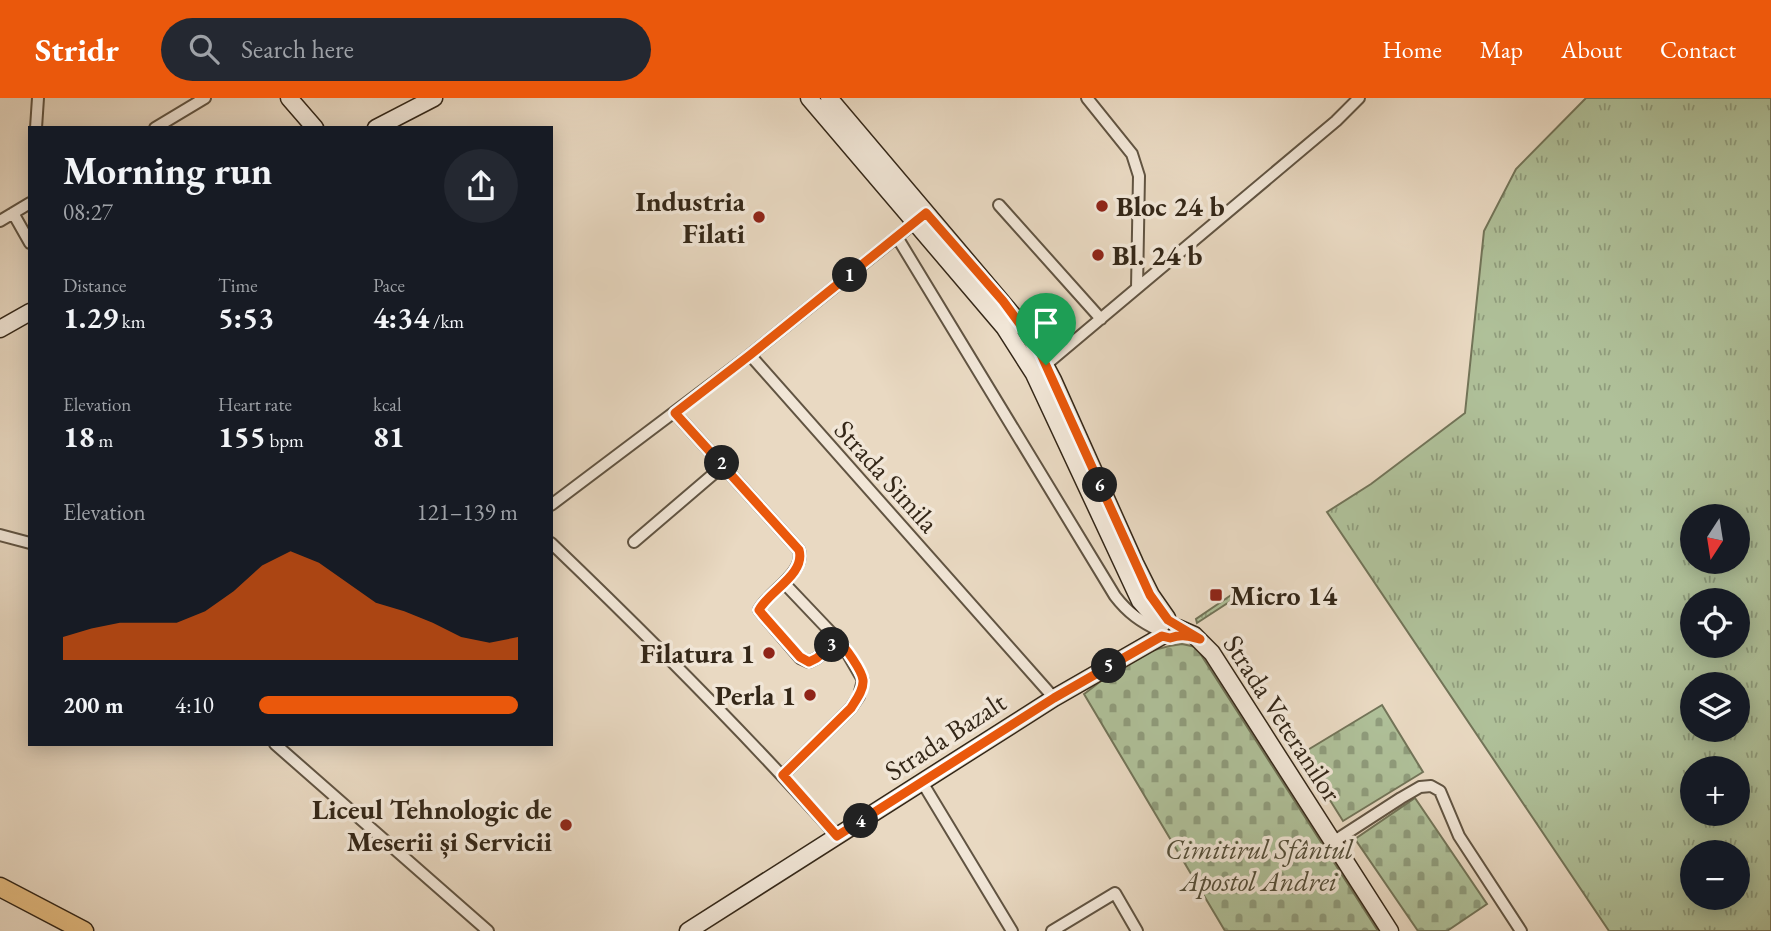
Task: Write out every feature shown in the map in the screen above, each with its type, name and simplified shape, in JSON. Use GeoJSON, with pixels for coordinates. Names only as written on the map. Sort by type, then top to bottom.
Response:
{"type":"FeatureCollection","features":[{"type":"Feature","properties":{"kind":"main road"},"geometry":{"type":"LineString","coordinates":[[289,98],[313,126]]}},
{"type":"Feature","properties":{"kind":"main road"},"geometry":{"type":"LineString","coordinates":[[380,126],[434,98]]}},
{"type":"Feature","properties":{"kind":"main road"},"geometry":{"type":"LineString","coordinates":[[809,98],[1016,318],[1039,350],[1040,369],[1168,629]]}},
{"type":"Feature","properties":{"kind":"main road"},"geometry":{"type":"LineString","coordinates":[[829,98],[920,218]]}},
{"type":"Feature","properties":{"kind":"main road"},"geometry":{"type":"LineString","coordinates":[[0,329],[28,313]]}},
{"type":"Feature","properties":{"kind":"main road","name":"Strada Veteranilor"},"geometry":{"type":"LineString","coordinates":[[1168,629],[1200,639],[1212,653],[1390,931]]}},
{"type":"Feature","properties":{"kind":"main road","name":"Strada Bazalt"},"geometry":{"type":"LineString","coordinates":[[688,931],[1054,698],[1168,629]]}},
{"type":"Feature","properties":{"kind":"main road"},"geometry":{"type":"LineString","coordinates":[[0,887],[84,931]]}},
{"type":"Feature","properties":{"kind":"street"},"geometry":{"type":"LineString","coordinates":[[36,126],[38,98]]}},
{"type":"Feature","properties":{"kind":"street"},"geometry":{"type":"LineString","coordinates":[[158,126],[205,98]]}},
{"type":"Feature","properties":{"kind":"street"},"geometry":{"type":"LineString","coordinates":[[1087,98],[1132,154],[1137,165],[1137,288]]}},
{"type":"Feature","properties":{"kind":"street"},"geometry":{"type":"LineString","coordinates":[[1040,369],[1336,121],[1359,98]]}},
{"type":"Feature","properties":{"kind":"street"},"geometry":{"type":"LineString","coordinates":[[0,221],[28,204]]}},
{"type":"Feature","properties":{"kind":"street"},"geometry":{"type":"LineString","coordinates":[[999,205],[1101,319]]}},
{"type":"Feature","properties":{"kind":"street"},"geometry":{"type":"LineString","coordinates":[[12,213],[28,240]]}},
{"type":"Feature","properties":{"kind":"street"},"geometry":{"type":"LineString","coordinates":[[553,504],[750,355],[920,218]]}},
{"type":"Feature","properties":{"kind":"street"},"geometry":{"type":"LineString","coordinates":[[897,237],[1115,596],[1137,620],[1168,629]]}},
{"type":"Feature","properties":{"kind":"street","name":"Strada Simila"},"geometry":{"type":"LineString","coordinates":[[750,355],[1054,698]]}},
{"type":"Feature","properties":{"kind":"street"},"geometry":{"type":"LineString","coordinates":[[675,413],[799,550],[799,564],[759,610],[800,657],[809,662],[837,640]]}},
{"type":"Feature","properties":{"kind":"street"},"geometry":{"type":"LineString","coordinates":[[634,542],[723,465]]}},
{"type":"Feature","properties":{"kind":"street"},"geometry":{"type":"LineString","coordinates":[[0,535],[28,543]]}},
{"type":"Feature","properties":{"kind":"street"},"geometry":{"type":"LineString","coordinates":[[553,545],[640,628],[783,775],[837,836]]}},
{"type":"Feature","properties":{"kind":"street"},"geometry":{"type":"LineString","coordinates":[[783,775],[851,708],[859,695],[863,680],[848,652],[784,583]]}},
{"type":"Feature","properties":{"kind":"street"},"geometry":{"type":"LineString","coordinates":[[277,746],[488,931]]}},
{"type":"Feature","properties":{"kind":"street"},"geometry":{"type":"LineString","coordinates":[[922,782],[1012,931]]}},
{"type":"Feature","properties":{"kind":"street"},"geometry":{"type":"LineString","coordinates":[[1334,842],[1420,787],[1432,786],[1440,791],[1459,836],[1521,931]]}},
{"type":"Feature","properties":{"kind":"street"},"geometry":{"type":"LineString","coordinates":[[1052,931],[1115,893],[1138,931]]}},
{"type":"Feature","properties":{"kind":"green space"},"geometry":{"type":"Polygon","coordinates":[[[1586,98],[1771,98],[1771,931],[1609,931],[1327,512],[1371,484],[1465,413],[1484,231],[1516,169],[1586,98]]]}},
{"type":"Feature","properties":{"kind":"green space"},"geometry":{"type":"Polygon","coordinates":[[[1240,589],[1243,593],[1197,623],[1196,619],[1240,589]]]}},
{"type":"Feature","properties":{"kind":"green space","name":"Cimitirul Sfântul Apostol Andrei"},"geometry":{"type":"Polygon","coordinates":[[[1182,644],[1196,647],[1378,931],[1225,931],[1084,694],[1141,655],[1182,644]]]}},
{"type":"Feature","properties":{"kind":"green space"},"geometry":{"type":"Polygon","coordinates":[[[1382,705],[1423,772],[1343,821],[1301,754],[1382,705]]]}},
{"type":"Feature","properties":{"kind":"green space"},"geometry":{"type":"Polygon","coordinates":[[[1415,798],[1487,904],[1447,931],[1418,931],[1355,839],[1415,798]]]}},
{"type":"Feature","properties":{"kind":"place","name":"Bloc 24 b"},"geometry":{"type":"Point","coordinates":[1102,206]}},
{"type":"Feature","properties":{"kind":"place","name":"Industria Filati"},"geometry":{"type":"Point","coordinates":[759,217]}},
{"type":"Feature","properties":{"kind":"place","name":"Bl. 24 b"},"geometry":{"type":"Point","coordinates":[1098,255]}},
{"type":"Feature","properties":{"kind":"place","name":"Micro 14"},"geometry":{"type":"Point","coordinates":[1216,595]}},
{"type":"Feature","properties":{"kind":"place","name":"Filatura 1"},"geometry":{"type":"Point","coordinates":[769,653]}},
{"type":"Feature","properties":{"kind":"place","name":"Perla 1"},"geometry":{"type":"Point","coordinates":[810,695]}},
{"type":"Feature","properties":{"kind":"place","name":"Liceul Tehnologic de Meserii și Servicii"},"geometry":{"type":"Point","coordinates":[566,825]}},
{"type":"Feature","properties":{"kind":"route"},"geometry":{"type":"LineString","coordinates":[[926,213],[1003,301],[1028,333],[1046,365],[1150,595],[1168,620],[1200,639],[1184,635],[1170,638],[1162,636],[1054,698],[837,836],[783,775],[851,708],[859,695],[863,680],[837,640],[809,662],[800,657],[759,610],[799,564],[799,550],[675,413],[926,213]]}}]}
